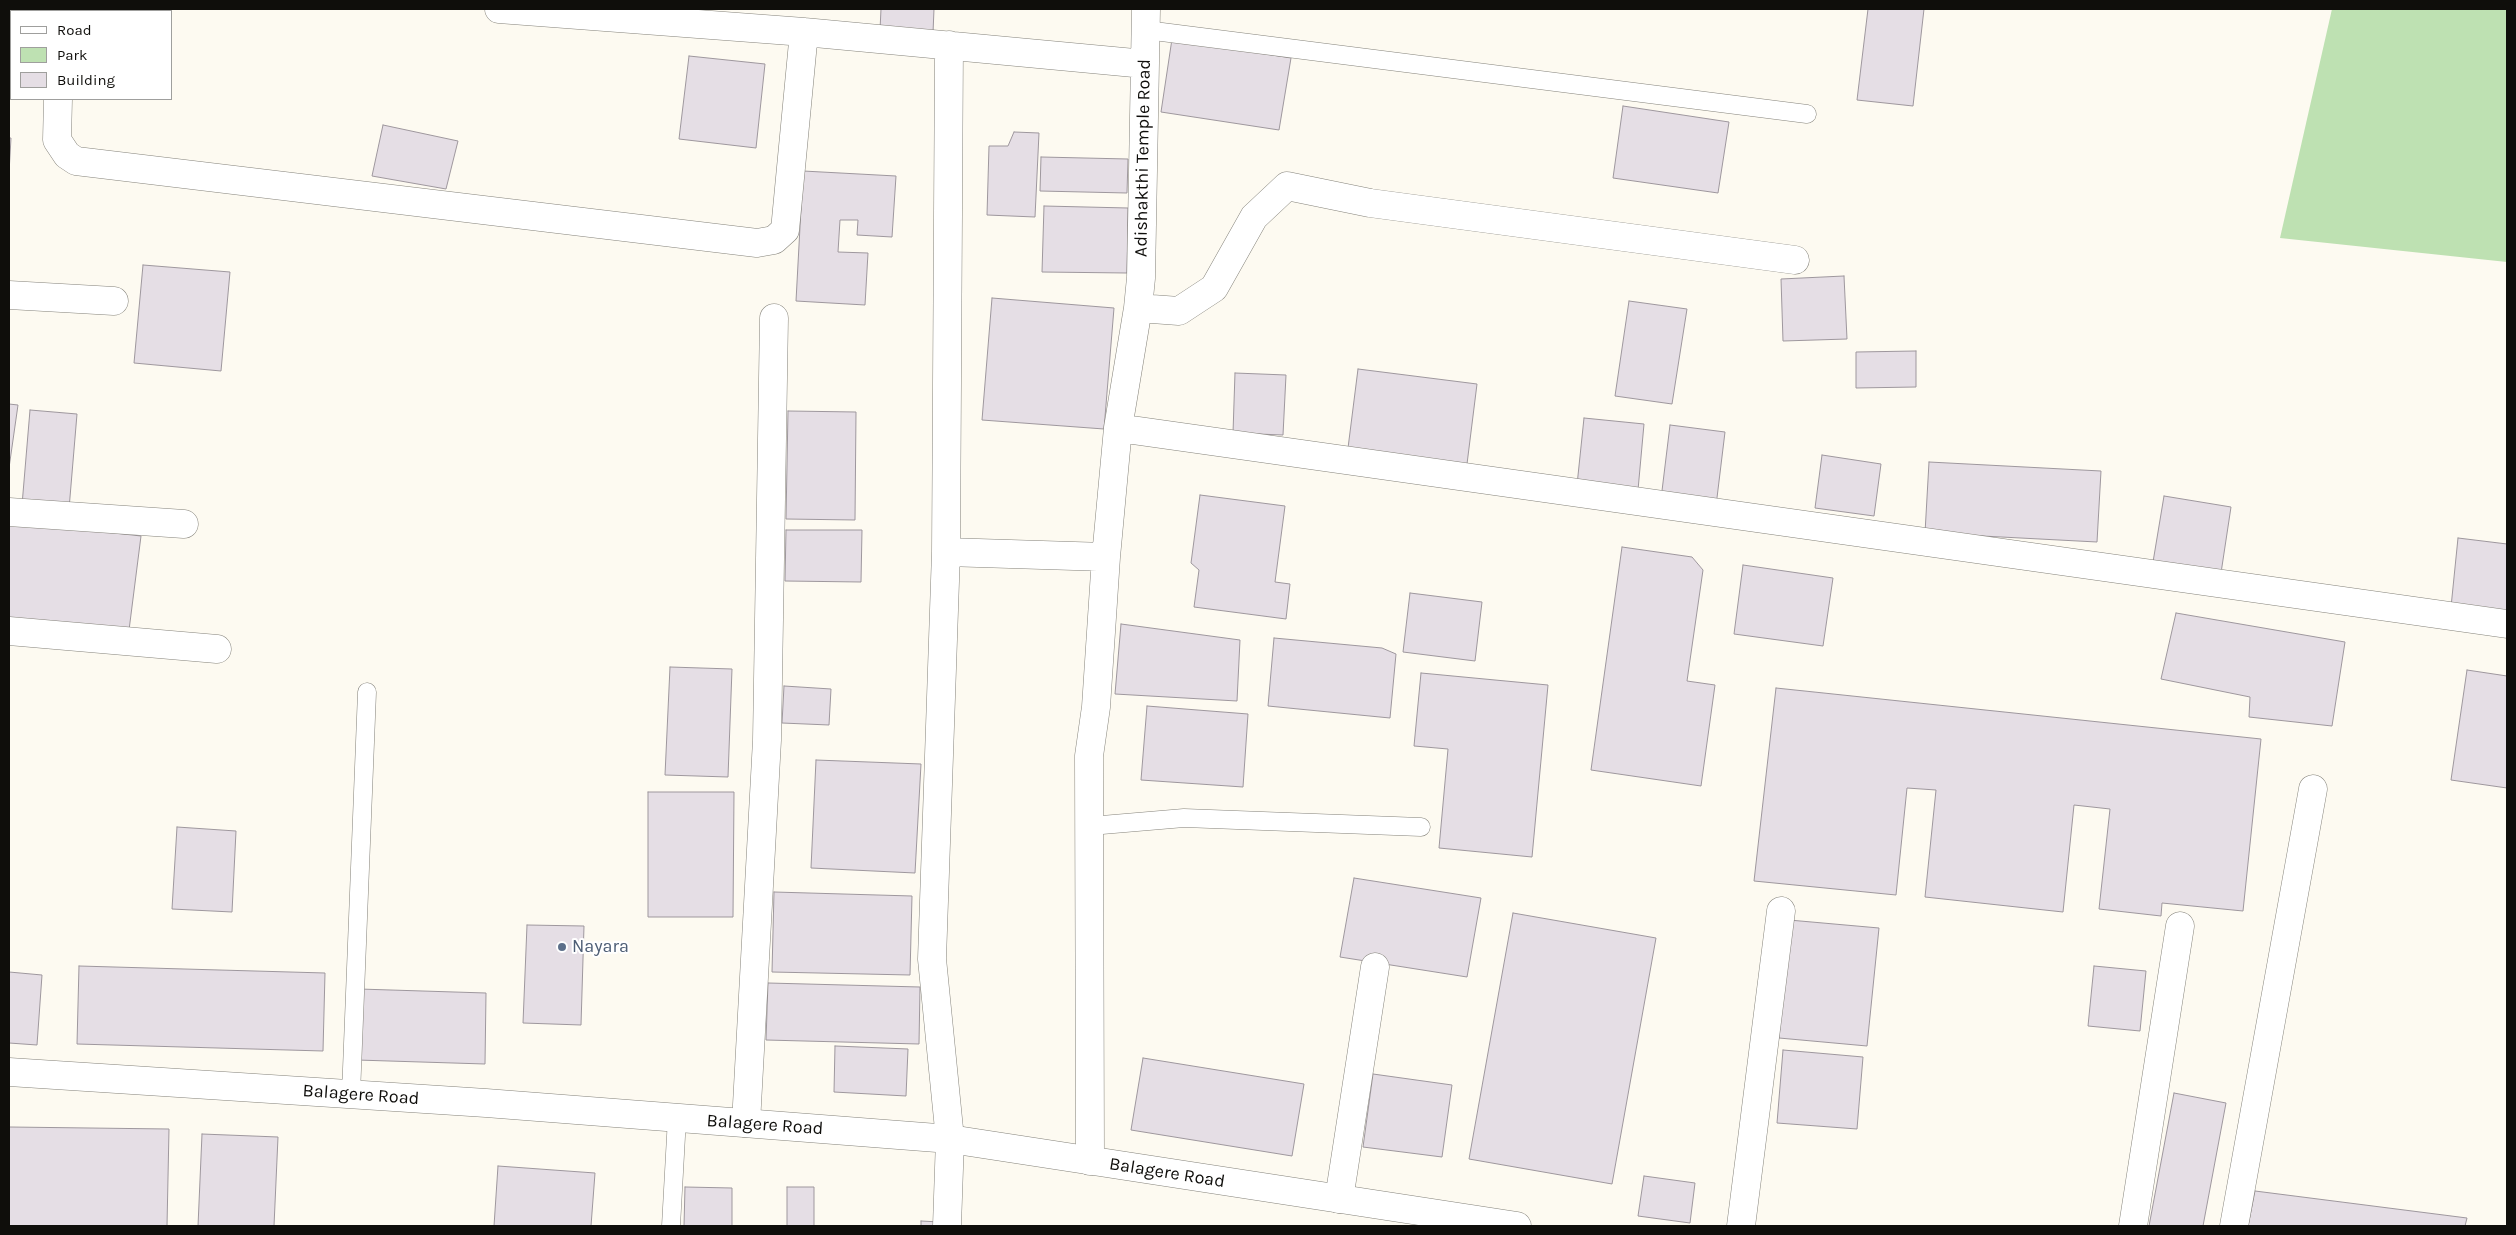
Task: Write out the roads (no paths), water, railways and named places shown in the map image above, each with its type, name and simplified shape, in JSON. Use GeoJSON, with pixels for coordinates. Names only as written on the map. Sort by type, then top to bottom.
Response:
{"type":"FeatureCollection","features":[{"type":"Feature","properties":{"kind":"street"},"geometry":{"type":"LineString","coordinates":[[499,9],[701,16],[804,32],[1145,64]]}},
{"type":"Feature","properties":{"kind":"street","name":"Adishakthi Temple Road"},"geometry":{"type":"LineString","coordinates":[[1090,1161],[1089,756],[1096,707],[1106,557],[1118,428],[1138,308],[1141,278],[1146,19]]}},
{"type":"Feature","properties":{"kind":"street"},"geometry":{"type":"LineString","coordinates":[[58,100],[57,140],[67,155],[76,161],[757,243],[774,240],[785,230],[804,32]]}},
{"type":"Feature","properties":{"kind":"street"},"geometry":{"type":"LineString","coordinates":[[947,1226],[950,1139],[932,959],[946,552],[949,45]]}},
{"type":"Feature","properties":{"kind":"street"},"geometry":{"type":"LineString","coordinates":[[1138,308],[1179,311],[1214,288],[1254,217],[1287,186],[1370,203],[1796,260]]}},
{"type":"Feature","properties":{"kind":"street"},"geometry":{"type":"LineString","coordinates":[[9,295],[114,301]]}},
{"type":"Feature","properties":{"kind":"street"},"geometry":{"type":"LineString","coordinates":[[746,1123],[767,740],[774,318]]}},
{"type":"Feature","properties":{"kind":"street"},"geometry":{"type":"LineString","coordinates":[[1118,428],[2507,624]]}},
{"type":"Feature","properties":{"kind":"street"},"geometry":{"type":"LineString","coordinates":[[9,512],[184,524]]}},
{"type":"Feature","properties":{"kind":"street"},"geometry":{"type":"LineString","coordinates":[[946,552],[1106,557]]}},
{"type":"Feature","properties":{"kind":"street"},"geometry":{"type":"LineString","coordinates":[[9,631],[217,649]]}},
{"type":"Feature","properties":{"kind":"street"},"geometry":{"type":"LineString","coordinates":[[2234,1226],[2313,789]]}},
{"type":"Feature","properties":{"kind":"street"},"geometry":{"type":"LineString","coordinates":[[1741,1226],[1781,911]]}},
{"type":"Feature","properties":{"kind":"street"},"geometry":{"type":"LineString","coordinates":[[2133,1226],[2180,926]]}},
{"type":"Feature","properties":{"kind":"street"},"geometry":{"type":"LineString","coordinates":[[1339,1199],[1375,967]]}},
{"type":"Feature","properties":{"kind":"street","name":"Balagere Road"},"geometry":{"type":"LineString","coordinates":[[9,1072],[351,1094],[950,1139],[1516,1226]]}},
{"type":"Feature","properties":{"kind":"lane"},"geometry":{"type":"LineString","coordinates":[[1146,19],[1807,114]]}},
{"type":"Feature","properties":{"kind":"lane"},"geometry":{"type":"LineString","coordinates":[[351,1094],[367,692]]}},
{"type":"Feature","properties":{"kind":"lane"},"geometry":{"type":"LineString","coordinates":[[1090,826],[1184,818],[1420,827]]}},
{"type":"Feature","properties":{"kind":"lane"},"geometry":{"type":"LineString","coordinates":[[671,1226],[676,1118]]}},
{"type":"Feature","properties":{"kind":"place","name":"Nayara"},"geometry":{"type":"Point","coordinates":[562,947]}}]}
